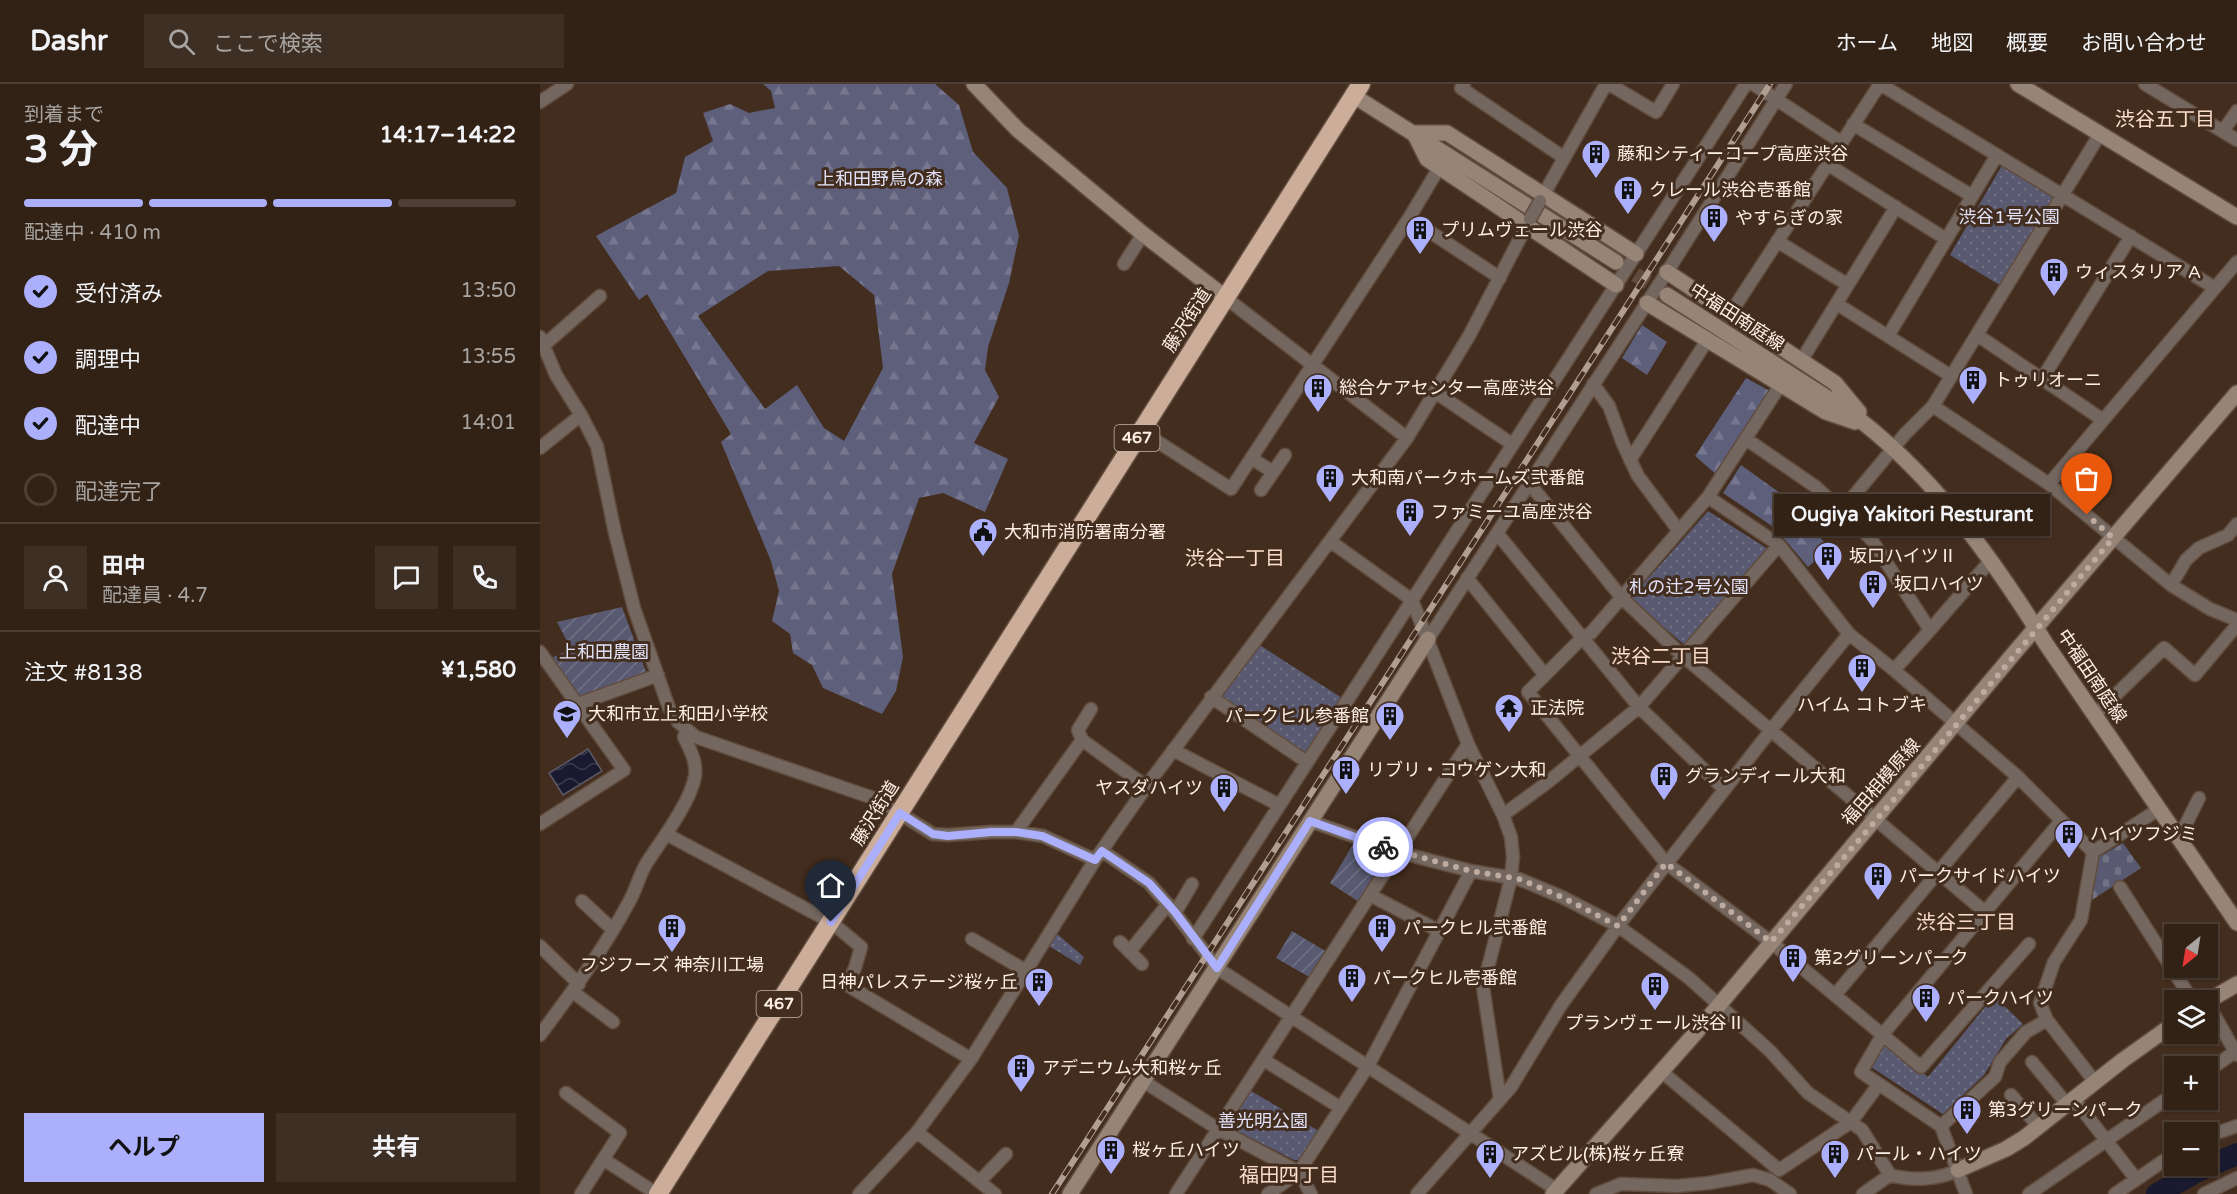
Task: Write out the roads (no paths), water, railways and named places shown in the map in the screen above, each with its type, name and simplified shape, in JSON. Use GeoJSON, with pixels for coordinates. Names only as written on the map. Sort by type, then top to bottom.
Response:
{"type":"FeatureCollection","features":[{"type":"Feature","properties":{"kind":"highway","name":"藤沢街道"},"geometry":{"type":"LineString","coordinates":[[658,1194],[1358,90]]}},
{"type":"Feature","properties":{"kind":"street"},"geometry":{"type":"LineString","coordinates":[[540,102],[567,84]]}},
{"type":"Feature","properties":{"kind":"street"},"geometry":{"type":"LineString","coordinates":[[974,84],[1018,130],[1143,234],[1407,438]]}},
{"type":"Feature","properties":{"kind":"street"},"geometry":{"type":"LineString","coordinates":[[1464,84],[1461,88],[1563,157]]}},
{"type":"Feature","properties":{"kind":"street"},"geometry":{"type":"LineString","coordinates":[[859,1194],[917,1132],[972,1059],[1099,856],[1146,787],[1407,438],[1469,336],[1563,157],[1607,84],[1656,112],[1673,84]]}},
{"type":"Feature","properties":{"kind":"street"},"geometry":{"type":"LineString","coordinates":[[1193,939],[1746,84]]}},
{"type":"Feature","properties":{"kind":"street"},"geometry":{"type":"LineString","coordinates":[[1753,84],[1841,142]]}},
{"type":"Feature","properties":{"kind":"street"},"geometry":{"type":"LineString","coordinates":[[1070,1194],[1667,272],[1786,84]]}},
{"type":"Feature","properties":{"kind":"street"},"geometry":{"type":"LineString","coordinates":[[1730,314],[1880,84],[2215,288]]}},
{"type":"Feature","properties":{"kind":"street"},"geometry":{"type":"LineString","coordinates":[[2018,84],[2236,214]]}},
{"type":"Feature","properties":{"kind":"street"},"geometry":{"type":"LineString","coordinates":[[2145,84],[2237,140]]}},
{"type":"Feature","properties":{"kind":"street"},"geometry":{"type":"LineString","coordinates":[[1358,90],[1414,133],[1616,262]]}},
{"type":"Feature","properties":{"kind":"street"},"geometry":{"type":"LineString","coordinates":[[2223,131],[2237,111]]}},
{"type":"Feature","properties":{"kind":"street"},"geometry":{"type":"LineString","coordinates":[[1853,124],[1972,196]]}},
{"type":"Feature","properties":{"kind":"street"},"geometry":{"type":"LineString","coordinates":[[1414,133],[1447,134],[1542,198],[1636,254]]}},
{"type":"Feature","properties":{"kind":"street"},"geometry":{"type":"LineString","coordinates":[[1414,133],[1427,159],[1529,222],[1616,285]]}},
{"type":"Feature","properties":{"kind":"street"},"geometry":{"type":"LineString","coordinates":[[1842,510],[1933,406],[2100,134]]}},
{"type":"Feature","properties":{"kind":"street"},"geometry":{"type":"LineString","coordinates":[[1888,336],[1997,155]]}},
{"type":"Feature","properties":{"kind":"street"},"geometry":{"type":"LineString","coordinates":[[1827,164],[1946,239]]}},
{"type":"Feature","properties":{"kind":"street"},"geometry":{"type":"LineString","coordinates":[[1141,431],[1231,489],[1313,366],[1436,173]]}},
{"type":"Feature","properties":{"kind":"street"},"geometry":{"type":"LineString","coordinates":[[1801,361],[1896,207]]}},
{"type":"Feature","properties":{"kind":"street"},"geometry":{"type":"LineString","coordinates":[[1409,218],[1500,278]]}},
{"type":"Feature","properties":{"kind":"street"},"geometry":{"type":"LineString","coordinates":[[1124,264],[1143,234]]}},
{"type":"Feature","properties":{"kind":"street"},"geometry":{"type":"LineString","coordinates":[[2042,379],[2131,237]]}},
{"type":"Feature","properties":{"kind":"street"},"geometry":{"type":"LineString","coordinates":[[1777,241],[1848,285]]}},
{"type":"Feature","properties":{"kind":"street"},"geometry":{"type":"LineString","coordinates":[[2049,484],[2237,262]]}},
{"type":"Feature","properties":{"kind":"street"},"geometry":{"type":"LineString","coordinates":[[1667,272],[1835,383],[1872,429]]}},
{"type":"Feature","properties":{"kind":"street","name":"中福田南庭線"},"geometry":{"type":"LineString","coordinates":[[1667,295],[1848,411],[1894,448],[1949,506],[1990,560],[2237,923]]}},
{"type":"Feature","properties":{"kind":"street"},"geometry":{"type":"LineString","coordinates":[[600,296],[541,341],[560,383],[581,415],[597,446],[634,609],[669,708],[678,722],[696,737],[876,800],[933,834],[948,836],[1016,832],[1042,836],[1099,856],[1149,883],[1217,968],[1470,1132],[1555,1192]]}},
{"type":"Feature","properties":{"kind":"street"},"geometry":{"type":"LineString","coordinates":[[1647,303],[1826,412],[1872,429]]}},
{"type":"Feature","properties":{"kind":"street"},"geometry":{"type":"LineString","coordinates":[[1837,304],[1952,376]]}},
{"type":"Feature","properties":{"kind":"street"},"geometry":{"type":"LineString","coordinates":[[1977,335],[2103,420]]}},
{"type":"Feature","properties":{"kind":"street"},"geometry":{"type":"LineString","coordinates":[[1630,460],[1708,339]]}},
{"type":"Feature","properties":{"kind":"street"},"geometry":{"type":"LineString","coordinates":[[1593,384],[1609,406],[1638,476],[1679,531]]}},
{"type":"Feature","properties":{"kind":"street"},"geometry":{"type":"LineString","coordinates":[[1781,384],[1708,497],[1590,633],[1583,637],[1528,692],[1666,863],[1771,942],[1921,1067],[2029,944]]}},
{"type":"Feature","properties":{"kind":"street"},"geometry":{"type":"LineString","coordinates":[[1435,392],[1512,444]]}},
{"type":"Feature","properties":{"kind":"street","name":"福田相模原線"},"geometry":{"type":"LineString","coordinates":[[1555,1192],[1662,1072],[2237,393]]}},
{"type":"Feature","properties":{"kind":"street"},"geometry":{"type":"LineString","coordinates":[[1933,406],[2049,484],[2170,585],[2210,609],[2237,620]]}},
{"type":"Feature","properties":{"kind":"street"},"geometry":{"type":"LineString","coordinates":[[540,448],[581,415]]}},
{"type":"Feature","properties":{"kind":"street"},"geometry":{"type":"LineString","coordinates":[[1746,438],[1816,487],[1870,539],[1930,630]]}},
{"type":"Feature","properties":{"kind":"street"},"geometry":{"type":"LineString","coordinates":[[1261,490],[1285,455]]}},
{"type":"Feature","properties":{"kind":"street"},"geometry":{"type":"LineString","coordinates":[[1251,458],[1273,472]]}},
{"type":"Feature","properties":{"kind":"street"},"geometry":{"type":"LineString","coordinates":[[1529,483],[1622,598],[1683,656],[1985,912]]}},
{"type":"Feature","properties":{"kind":"street"},"geometry":{"type":"LineString","coordinates":[[1708,497],[1779,545],[1849,634],[2018,777],[2093,852]]}},
{"type":"Feature","properties":{"kind":"street"},"geometry":{"type":"LineString","coordinates":[[2170,585],[2186,560],[2199,548],[2228,535],[2237,524]]}},
{"type":"Feature","properties":{"kind":"street"},"geometry":{"type":"LineString","coordinates":[[1497,533],[1639,707],[1724,789]]}},
{"type":"Feature","properties":{"kind":"street"},"geometry":{"type":"LineString","coordinates":[[1330,541],[1412,600],[1468,744],[1503,815],[1510,837],[1513,857],[1511,878],[1483,987],[1500,1099]]}},
{"type":"Feature","properties":{"kind":"street"},"geometry":{"type":"LineString","coordinates":[[1503,815],[1581,756],[1639,707],[1779,545]]}},
{"type":"Feature","properties":{"kind":"street"},"geometry":{"type":"LineString","coordinates":[[1894,670],[1990,560]]}},
{"type":"Feature","properties":{"kind":"street"},"geometry":{"type":"LineString","coordinates":[[1467,578],[1545,675]]}},
{"type":"Feature","properties":{"kind":"street"},"geometry":{"type":"LineString","coordinates":[[2095,715],[2164,648],[2195,675],[2237,625]]}},
{"type":"Feature","properties":{"kind":"street"},"geometry":{"type":"LineString","coordinates":[[1417,1194],[1511,1087],[1561,1005],[1618,926],[1724,789],[1849,634]]}},
{"type":"Feature","properties":{"kind":"street"},"geometry":{"type":"LineString","coordinates":[[540,652],[624,770],[540,824]]}},
{"type":"Feature","properties":{"kind":"street"},"geometry":{"type":"LineString","coordinates":[[578,704],[658,675]]}},
{"type":"Feature","properties":{"kind":"street"},"geometry":{"type":"LineString","coordinates":[[1212,697],[1307,762]]}},
{"type":"Feature","properties":{"kind":"street"},"geometry":{"type":"LineString","coordinates":[[1091,709],[1078,730],[1082,740],[1146,787]]}},
{"type":"Feature","properties":{"kind":"street"},"geometry":{"type":"LineString","coordinates":[[540,1035],[576,988],[629,902],[645,867],[690,791],[695,776],[693,758],[684,737],[687,730]]}},
{"type":"Feature","properties":{"kind":"street"},"geometry":{"type":"LineString","coordinates":[[1016,832],[1082,740]]}},
{"type":"Feature","properties":{"kind":"street"},"geometry":{"type":"LineString","coordinates":[[1176,1194],[1468,744]]}},
{"type":"Feature","properties":{"kind":"street"},"geometry":{"type":"LineString","coordinates":[[1173,750],[1279,805]]}},
{"type":"Feature","properties":{"kind":"street"},"geometry":{"type":"LineString","coordinates":[[1835,996],[2018,777]]}},
{"type":"Feature","properties":{"kind":"street"},"geometry":{"type":"LineString","coordinates":[[2179,838],[2199,798]]}},
{"type":"Feature","properties":{"kind":"street"},"geometry":{"type":"LineString","coordinates":[[2095,1082],[2047,1020],[2040,1003],[2054,962],[2081,920],[2093,852],[2159,809]]}},
{"type":"Feature","properties":{"kind":"street"},"geometry":{"type":"LineString","coordinates":[[1310,821],[1398,852],[1471,871],[1519,879],[1562,897],[1618,926],[1689,978],[1770,1051],[1808,1094],[1862,1130],[1890,1175],[1904,1179],[1949,1175],[2006,1149],[2164,1031]]}},
{"type":"Feature","properties":{"kind":"street"},"geometry":{"type":"LineString","coordinates":[[1966,1194],[1941,1126],[1861,1072],[1883,1034],[2061,821]]}},
{"type":"Feature","properties":{"kind":"street"},"geometry":{"type":"LineString","coordinates":[[666,834],[831,922],[861,947],[847,986],[972,1059]]}},
{"type":"Feature","properties":{"kind":"street"},"geometry":{"type":"LineString","coordinates":[[1268,1194],[1299,1172],[1368,1066],[1471,871]]}},
{"type":"Feature","properties":{"kind":"street"},"geometry":{"type":"LineString","coordinates":[[1130,951],[1192,884]]}},
{"type":"Feature","properties":{"kind":"street"},"geometry":{"type":"LineString","coordinates":[[2120,887],[2186,990]]}},
{"type":"Feature","properties":{"kind":"street"},"geometry":{"type":"LineString","coordinates":[[1370,895],[1439,931]]}},
{"type":"Feature","properties":{"kind":"street"},"geometry":{"type":"LineString","coordinates":[[582,901],[612,929]]}},
{"type":"Feature","properties":{"kind":"street"},"geometry":{"type":"LineString","coordinates":[[972,939],[1026,971]]}},
{"type":"Feature","properties":{"kind":"street"},"geometry":{"type":"LineString","coordinates":[[1120,942],[1142,964]]}},
{"type":"Feature","properties":{"kind":"street"},"geometry":{"type":"LineString","coordinates":[[540,946],[576,988],[613,1022]]}},
{"type":"Feature","properties":{"kind":"street"},"geometry":{"type":"LineString","coordinates":[[2218,996],[2237,984]]}},
{"type":"Feature","properties":{"kind":"street"},"geometry":{"type":"LineString","coordinates":[[1941,1126],[1995,1077],[2000,1062],[2026,1032],[2047,1020]]}},
{"type":"Feature","properties":{"kind":"street"},"geometry":{"type":"LineString","coordinates":[[2218,1021],[2236,1053],[2218,1065]]}},
{"type":"Feature","properties":{"kind":"street"},"geometry":{"type":"LineString","coordinates":[[1264,1060],[1341,1108]]}},
{"type":"Feature","properties":{"kind":"street"},"geometry":{"type":"LineString","coordinates":[[2032,1062],[2106,1140],[2136,1179]]}},
{"type":"Feature","properties":{"kind":"street"},"geometry":{"type":"LineString","coordinates":[[1662,1072],[1779,1170],[1851,1122],[1879,1084]]}},
{"type":"Feature","properties":{"kind":"street"},"geometry":{"type":"LineString","coordinates":[[1143,1081],[1218,1129],[1299,1172],[1311,1194]]}},
{"type":"Feature","properties":{"kind":"street"},"geometry":{"type":"LineString","coordinates":[[566,1093],[620,1132],[581,1194]]}},
{"type":"Feature","properties":{"kind":"street"},"geometry":{"type":"LineString","coordinates":[[2011,1095],[2038,1126]]}},
{"type":"Feature","properties":{"kind":"street"},"geometry":{"type":"LineString","coordinates":[[2029,1194],[2164,1100]]}},
{"type":"Feature","properties":{"kind":"street"},"geometry":{"type":"LineString","coordinates":[[2218,1133],[2237,1126]]}},
{"type":"Feature","properties":{"kind":"street"},"geometry":{"type":"LineString","coordinates":[[917,1132],[995,1194]]}},
{"type":"Feature","properties":{"kind":"street"},"geometry":{"type":"LineString","coordinates":[[980,1181],[1006,1154]]}},
{"type":"Feature","properties":{"kind":"street"},"geometry":{"type":"LineString","coordinates":[[603,1159],[658,1194]]}},
{"type":"Feature","properties":{"kind":"street"},"geometry":{"type":"LineString","coordinates":[[2115,1194],[2164,1160]]}},
{"type":"Feature","properties":{"kind":"street"},"geometry":{"type":"LineString","coordinates":[[1596,1194],[1621,1184],[1644,1189],[1709,1183],[1753,1175],[1770,1180],[1790,1194]]}},
{"type":"Feature","properties":{"kind":"street"},"geometry":{"type":"LineString","coordinates":[[1863,1194],[1890,1175]]}},
{"type":"Feature","properties":{"kind":"street"},"geometry":{"type":"LineString","coordinates":[[2204,1194],[2237,1179]]}},
{"type":"Feature","properties":{"kind":"street"},"geometry":{"type":"LineString","coordinates":[[1709,1183],[1717,1194]]}},
{"type":"Feature","properties":{"kind":"water"},"geometry":{"type":"Polygon","coordinates":[[[588,749],[602,771],[563,795],[549,773],[588,749]]]}},
{"type":"Feature","properties":{"kind":"waterway"},"geometry":{"type":"LineString","coordinates":[[2157,1194],[2196,1172],[2237,1154]]}},
{"type":"Feature","properties":{"kind":"tunnel"},"geometry":{"type":"LineString","coordinates":[[1616,262],[1667,295]]}},
{"type":"Feature","properties":{"kind":"railway"},"geometry":{"type":"LineString","coordinates":[[1052,1194],[1770,84]]}},
{"type":"Feature","properties":{"kind":"place","name":"藤和シティーコープ高座渋谷"},"geometry":{"type":"Point","coordinates":[1596,180]}},
{"type":"Feature","properties":{"kind":"place","name":"クレール渋谷壱番館"},"geometry":{"type":"Point","coordinates":[1628,216]}},
{"type":"Feature","properties":{"kind":"place","name":"やすらぎの家"},"geometry":{"type":"Point","coordinates":[1714,244]}},
{"type":"Feature","properties":{"kind":"place","name":"プリムヴェール渋谷"},"geometry":{"type":"Point","coordinates":[1420,256]}},
{"type":"Feature","properties":{"kind":"place","name":"ウィスタリア A"},"geometry":{"type":"Point","coordinates":[2054,298]}},
{"type":"Feature","properties":{"kind":"place","name":"トゥリオーニ"},"geometry":{"type":"Point","coordinates":[1973,406]}},
{"type":"Feature","properties":{"kind":"place","name":"総合ケアセンター高座渋谷"},"geometry":{"type":"Point","coordinates":[1318,414]}},
{"type":"Feature","properties":{"kind":"place","name":"大和南パークホームズ弐番館"},"geometry":{"type":"Point","coordinates":[1330,504]}},
{"type":"Feature","properties":{"kind":"place","name":"Ougiya Yakitori Resturant"},"geometry":{"type":"Point","coordinates":[2087,515]}},
{"type":"Feature","properties":{"kind":"place","name":"ファミーユ高座渋谷"},"geometry":{"type":"Point","coordinates":[1410,538]}},
{"type":"Feature","properties":{"kind":"place","name":"大和市消防署南分署"},"geometry":{"type":"Point","coordinates":[983,558]}},
{"type":"Feature","properties":{"kind":"place","name":"坂口ハイツⅡ"},"geometry":{"type":"Point","coordinates":[1828,582]}},
{"type":"Feature","properties":{"kind":"place","name":"坂口ハイツ"},"geometry":{"type":"Point","coordinates":[1873,610]}},
{"type":"Feature","properties":{"kind":"place","name":"ハイム コトブキ"},"geometry":{"type":"Point","coordinates":[1862,694]}},
{"type":"Feature","properties":{"kind":"place","name":"正法院"},"geometry":{"type":"Point","coordinates":[1509,734]}},
{"type":"Feature","properties":{"kind":"place","name":"大和市立上和田小学校"},"geometry":{"type":"Point","coordinates":[567,740]}},
{"type":"Feature","properties":{"kind":"place","name":"パークヒル参番館"},"geometry":{"type":"Point","coordinates":[1390,742]}},
{"type":"Feature","properties":{"kind":"place","name":"リブリ・コウゲン大和"},"geometry":{"type":"Point","coordinates":[1346,796]}},
{"type":"Feature","properties":{"kind":"place","name":"グランディール大和"},"geometry":{"type":"Point","coordinates":[1664,802]}},
{"type":"Feature","properties":{"kind":"place","name":"ヤスダハイツ"},"geometry":{"type":"Point","coordinates":[1224,814]}},
{"type":"Feature","properties":{"kind":"place","name":"ハイツフジミ"},"geometry":{"type":"Point","coordinates":[2069,860]}},
{"type":"Feature","properties":{"kind":"place","name":"パークサイドハイツ"},"geometry":{"type":"Point","coordinates":[1878,902]}},
{"type":"Feature","properties":{"kind":"place","name":"フジフーズ 神奈川工場"},"geometry":{"type":"Point","coordinates":[672,954]}},
{"type":"Feature","properties":{"kind":"place","name":"パークヒル弐番館"},"geometry":{"type":"Point","coordinates":[1382,954]}},
{"type":"Feature","properties":{"kind":"place","name":"第2グリーンパーク"},"geometry":{"type":"Point","coordinates":[1793,984]}},
{"type":"Feature","properties":{"kind":"place","name":"パークヒル壱番館"},"geometry":{"type":"Point","coordinates":[1352,1004]}},
{"type":"Feature","properties":{"kind":"place","name":"日神パレステージ桜ヶ丘"},"geometry":{"type":"Point","coordinates":[1039,1008]}},
{"type":"Feature","properties":{"kind":"place","name":"プランヴェール渋谷Ⅱ"},"geometry":{"type":"Point","coordinates":[1655,1012]}},
{"type":"Feature","properties":{"kind":"place","name":"パークハイツ"},"geometry":{"type":"Point","coordinates":[1926,1024]}},
{"type":"Feature","properties":{"kind":"place","name":"アデニウム大和桜ヶ丘"},"geometry":{"type":"Point","coordinates":[1021,1094]}},
{"type":"Feature","properties":{"kind":"place","name":"第3グリーンパーク"},"geometry":{"type":"Point","coordinates":[1967,1136]}},
{"type":"Feature","properties":{"kind":"place","name":"桜ヶ丘ハイツ"},"geometry":{"type":"Point","coordinates":[1111,1176]}},
{"type":"Feature","properties":{"kind":"place","name":"アズビル(株)桜ヶ丘寮"},"geometry":{"type":"Point","coordinates":[1490,1180]}},
{"type":"Feature","properties":{"kind":"place","name":"パール・ハイツ"},"geometry":{"type":"Point","coordinates":[1835,1180]}},
{"type":"Feature","properties":{"kind":"district","name":"渋谷五丁目"},"geometry":{"type":"Point","coordinates":[2165,120]}},
{"type":"Feature","properties":{"kind":"district","name":"渋谷一丁目"},"geometry":{"type":"Point","coordinates":[1235,559]}},
{"type":"Feature","properties":{"kind":"district","name":"渋谷二丁目"},"geometry":{"type":"Point","coordinates":[1661,657]}},
{"type":"Feature","properties":{"kind":"district","name":"渋谷三丁目"},"geometry":{"type":"Point","coordinates":[1966,923]}},
{"type":"Feature","properties":{"kind":"district","name":"福田四丁目"},"geometry":{"type":"Point","coordinates":[1289,1176]}},
{"type":"Feature","properties":{"kind":"park label","name":"上和田野鳥の森"},"geometry":{"type":"Point","coordinates":[880,179]}},
{"type":"Feature","properties":{"kind":"park label","name":"渋谷1号公園"},"geometry":{"type":"Point","coordinates":[2009,217]}},
{"type":"Feature","properties":{"kind":"park label","name":"札の辻2号公園"},"geometry":{"type":"Point","coordinates":[1689,587]}},
{"type":"Feature","properties":{"kind":"park label","name":"上和田農園"},"geometry":{"type":"Point","coordinates":[604,652]}},
{"type":"Feature","properties":{"kind":"park label","name":"善光明公園"},"geometry":{"type":"Point","coordinates":[1263,1121]}}]}
